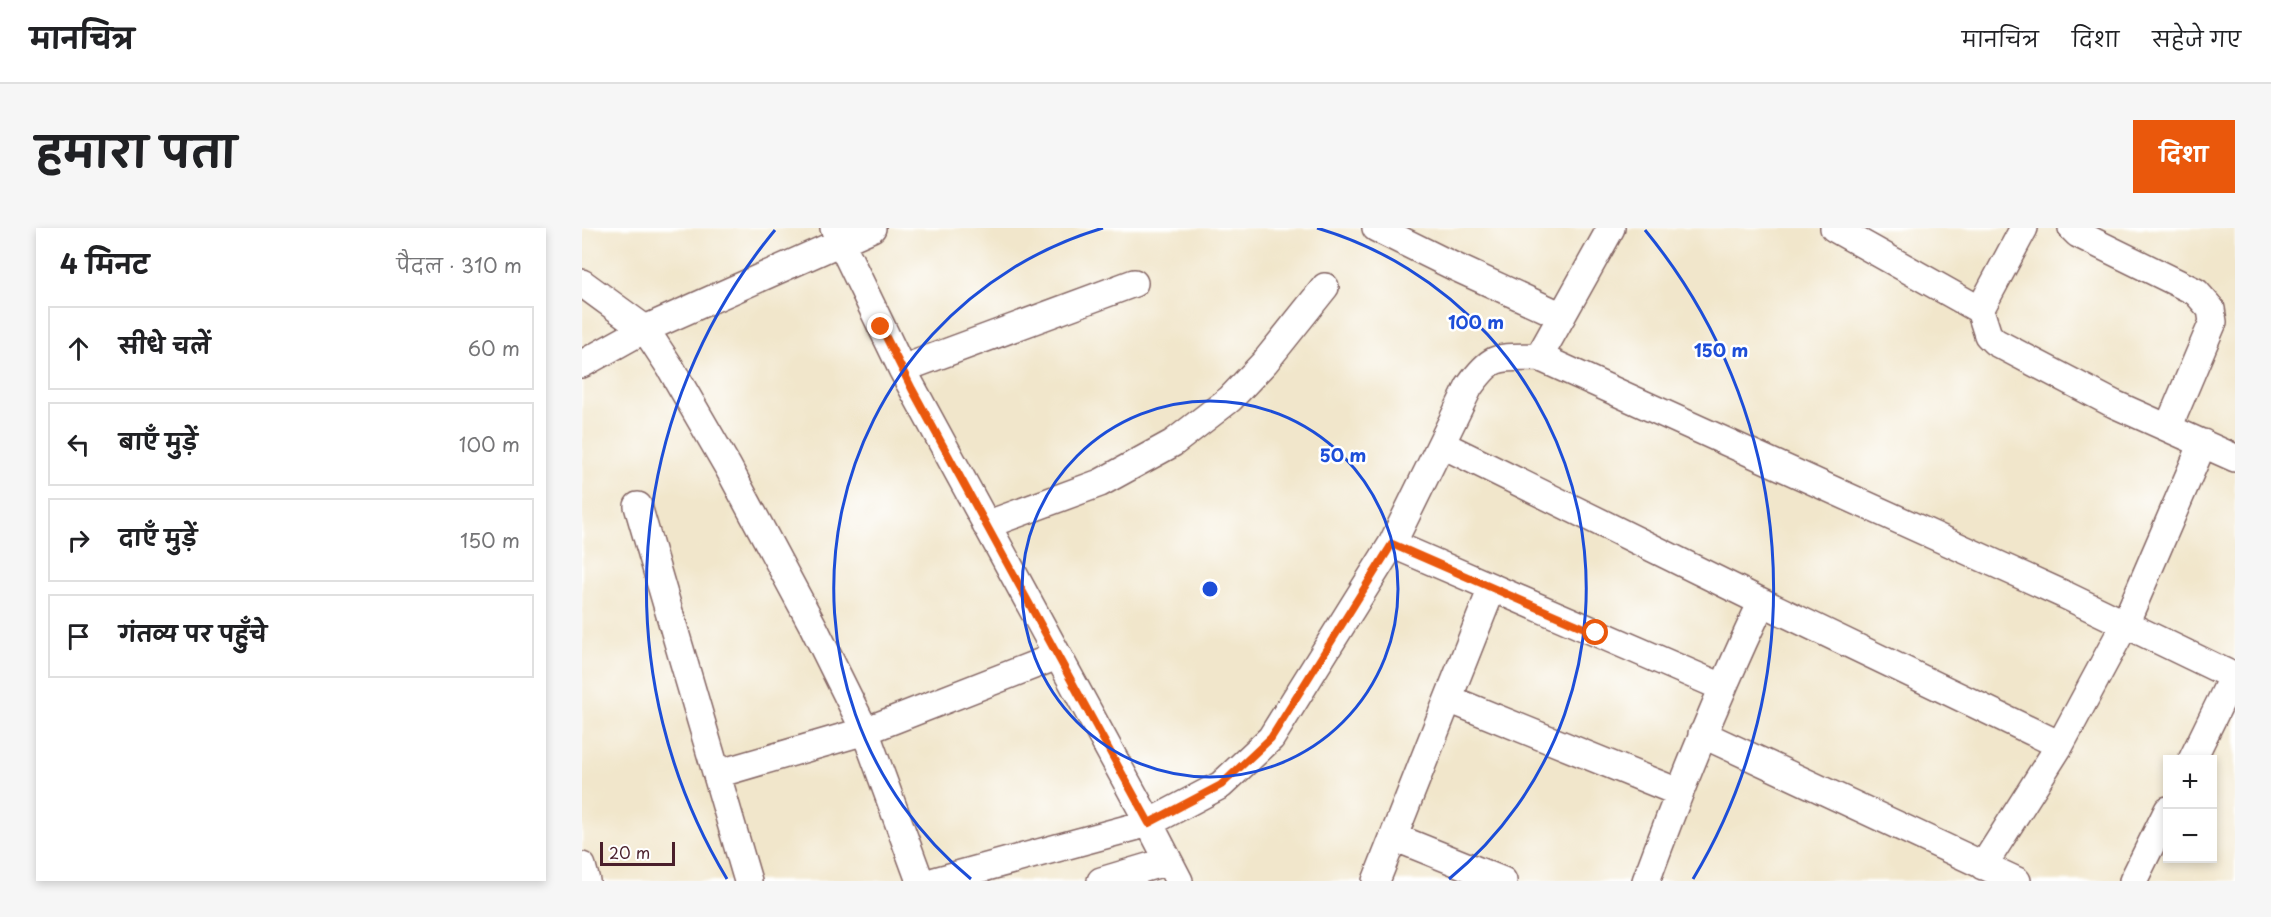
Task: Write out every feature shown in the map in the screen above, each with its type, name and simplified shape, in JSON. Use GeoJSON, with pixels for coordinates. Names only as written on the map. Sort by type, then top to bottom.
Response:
{"type":"FeatureCollection","features":[{"type":"Feature","properties":{"kind":"street"},"geometry":{"type":"LineString","coordinates":[[582,364],[645,329],[837,235],[872,228]]}},
{"type":"Feature","properties":{"kind":"street"},"geometry":{"type":"LineString","coordinates":[[1376,228],[1562,316]]}},
{"type":"Feature","properties":{"kind":"street"},"geometry":{"type":"LineString","coordinates":[[1539,357],[1611,228]]}},
{"type":"Feature","properties":{"kind":"street"},"geometry":{"type":"LineString","coordinates":[[1834,228],[1980,310],[1989,335],[1995,342],[2114,404],[2168,428],[2225,448],[2060,746],[1983,866]]}},
{"type":"Feature","properties":{"kind":"street"},"geometry":{"type":"LineString","coordinates":[[1980,310],[2024,228]]}},
{"type":"Feature","properties":{"kind":"street"},"geometry":{"type":"LineString","coordinates":[[2072,228],[2078,234],[2196,292],[2211,309],[2213,322],[2168,428]]}},
{"type":"Feature","properties":{"kind":"street"},"geometry":{"type":"LineString","coordinates":[[837,235],[902,369],[1174,871],[1101,881]]}},
{"type":"Feature","properties":{"kind":"street"},"geometry":{"type":"LineString","coordinates":[[582,283],[645,329],[670,367],[728,467],[813,626],[865,731],[920,881]]}},
{"type":"Feature","properties":{"kind":"street"},"geometry":{"type":"LineString","coordinates":[[902,369],[1134,283]]}},
{"type":"Feature","properties":{"kind":"street"},"geometry":{"type":"LineString","coordinates":[[986,525],[1100,483],[1173,443],[1230,399],[1265,363],[1325,287]]}},
{"type":"Feature","properties":{"kind":"street"},"geometry":{"type":"LineString","coordinates":[[935,881],[1149,823],[1221,785],[1271,738],[1392,544],[1469,387],[1492,360],[1501,358],[1539,357],[2054,590],[2234,677],[2194,755]]}},
{"type":"Feature","properties":{"kind":"street"},"geometry":{"type":"LineString","coordinates":[[1441,444],[2060,746]]}},
{"type":"Feature","properties":{"kind":"street"},"geometry":{"type":"LineString","coordinates":[[638,506],[748,881]]}},
{"type":"Feature","properties":{"kind":"street"},"geometry":{"type":"LineString","coordinates":[[1392,544],[1722,687]]}},
{"type":"Feature","properties":{"kind":"street"},"geometry":{"type":"LineString","coordinates":[[1376,881],[1492,588]]}},
{"type":"Feature","properties":{"kind":"street"},"geometry":{"type":"LineString","coordinates":[[1646,881],[1702,734],[1762,602]]}},
{"type":"Feature","properties":{"kind":"street"},"geometry":{"type":"LineString","coordinates":[[717,774],[865,731],[1057,656]]}},
{"type":"Feature","properties":{"kind":"street"},"geometry":{"type":"LineString","coordinates":[[1449,699],[1678,792]]}},
{"type":"Feature","properties":{"kind":"street"},"geometry":{"type":"LineString","coordinates":[[1702,734],[2017,881]]}},
{"type":"Feature","properties":{"kind":"street"},"geometry":{"type":"LineString","coordinates":[[2133,881],[2163,820]]}},
{"type":"Feature","properties":{"kind":"street"},"geometry":{"type":"LineString","coordinates":[[1394,837],[1459,873],[1503,881]]}},
{"type":"Feature","properties":{"kind":"street"},"geometry":{"type":"LineString","coordinates":[[582,866],[586,881]]}},
{"type":"Feature","properties":{"kind":"route"},"geometry":{"type":"LineString","coordinates":[[881,327],[912,389],[1149,823],[1221,785],[1271,738],[1392,544],[1596,633]]}}]}
